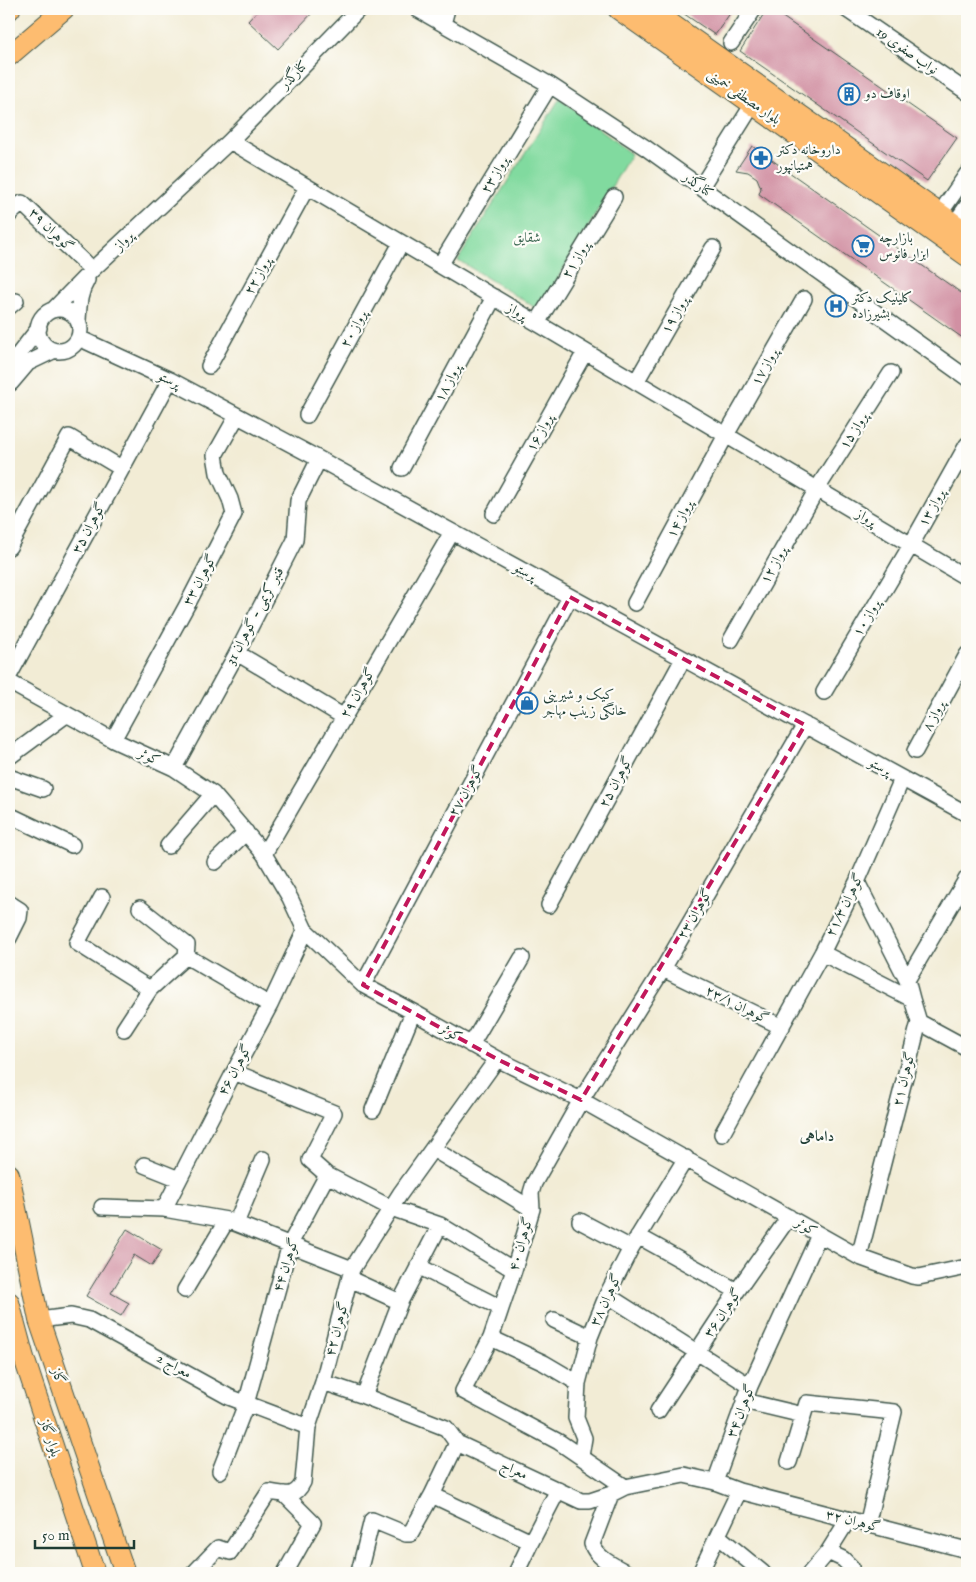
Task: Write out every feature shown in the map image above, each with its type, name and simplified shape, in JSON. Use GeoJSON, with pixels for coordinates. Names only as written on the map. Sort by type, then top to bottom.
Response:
{"type":"FeatureCollection","features":[{"type":"Feature","properties":{"kind":"main road"},"geometry":{"type":"LineString","coordinates":[[9,56],[64,9]]}},
{"type":"Feature","properties":{"kind":"main road","name":"بلوار مصطفی خمینی"},"geometry":{"type":"LineString","coordinates":[[618,9],[753,104],[947,227]]}},
{"type":"Feature","properties":{"kind":"main road","name":"بلوار مصطفی خمینی"},"geometry":{"type":"LineString","coordinates":[[650,9],[947,227],[967,256]]}},
{"type":"Feature","properties":{"kind":"main road","name":"گاز"},"geometry":{"type":"LineString","coordinates":[[9,1174],[39,1320],[125,1573]]}},
{"type":"Feature","properties":{"kind":"main road","name":"بلوار گاز"},"geometry":{"type":"LineString","coordinates":[[9,1302],[24,1358],[95,1573]]}},
{"type":"Feature","properties":{"kind":"street","name":"کنارگذر"},"geometry":{"type":"LineString","coordinates":[[230,141],[359,9]]}},
{"type":"Feature","properties":{"kind":"street","name":"کنارگذر"},"geometry":{"type":"LineString","coordinates":[[417,9],[550,85],[646,148],[967,378]]}},
{"type":"Feature","properties":{"kind":"street"},"geometry":{"type":"LineString","coordinates":[[443,24],[447,9]]}},
{"type":"Feature","properties":{"kind":"street"},"geometry":{"type":"LineString","coordinates":[[731,43],[754,9]]}},
{"type":"Feature","properties":{"kind":"street","name":"نواب صفوی 19"},"geometry":{"type":"LineString","coordinates":[[846,9],[967,92]]}},
{"type":"Feature","properties":{"kind":"street","name":"پرواز ۲۳"},"geometry":{"type":"LineString","coordinates":[[440,266],[550,85]]}},
{"type":"Feature","properties":{"kind":"street"},"geometry":{"type":"LineString","coordinates":[[700,187],[753,104]]}},
{"type":"Feature","properties":{"kind":"street","name":"پرواز"},"geometry":{"type":"LineString","coordinates":[[53,310],[92,270],[230,141],[967,578]]}},
{"type":"Feature","properties":{"kind":"street"},"geometry":{"type":"LineString","coordinates":[[947,227],[967,174]]}},
{"type":"Feature","properties":{"kind":"street","name":"پرواز ۲۲"},"geometry":{"type":"LineString","coordinates":[[209,366],[307,187]]}},
{"type":"Feature","properties":{"kind":"street","name":"پرواز ۲۱"},"geometry":{"type":"LineString","coordinates":[[537,323],[614,197]]}},
{"type":"Feature","properties":{"kind":"street","name":"گوهران ۳۹"},"geometry":{"type":"LineString","coordinates":[[9,215],[22,203],[92,270]]}},
{"type":"Feature","properties":{"kind":"street"},"geometry":{"type":"LineString","coordinates":[[947,227],[967,206]]}},
{"type":"Feature","properties":{"kind":"street","name":"پرواز ۲۰"},"geometry":{"type":"LineString","coordinates":[[307,415],[401,243]]}},
{"type":"Feature","properties":{"kind":"street","name":"پرواز ۱۹"},"geometry":{"type":"LineString","coordinates":[[636,382],[713,248]]}},
{"type":"Feature","properties":{"kind":"street"},"geometry":{"type":"LineString","coordinates":[[9,386],[28,363],[53,351],[64,351],[74,346],[79,338],[81,329],[78,320],[79,303],[83,287],[92,270]]}},
{"type":"Feature","properties":{"kind":"street","name":"پرواز ۱۸"},"geometry":{"type":"LineString","coordinates":[[402,468],[494,297]]}},
{"type":"Feature","properties":{"kind":"street","name":"پرواز ۱۷"},"geometry":{"type":"LineString","coordinates":[[726,435],[804,299]]}},
{"type":"Feature","properties":{"kind":"street"},"geometry":{"type":"LineString","coordinates":[[53,351],[42,342],[39,336],[39,328],[43,317],[53,310],[62,310],[71,313],[78,320]]}},
{"type":"Feature","properties":{"kind":"street"},"geometry":{"type":"LineString","coordinates":[[9,378],[14,352],[39,328]]}},
{"type":"Feature","properties":{"kind":"street","name":"پرستو"},"geometry":{"type":"LineString","coordinates":[[79,338],[170,380],[238,416],[967,814]]}},
{"type":"Feature","properties":{"kind":"street","name":"پرواز ۱۶"},"geometry":{"type":"LineString","coordinates":[[494,514],[585,352]]}},
{"type":"Feature","properties":{"kind":"street","name":"پرواز ۱۵"},"geometry":{"type":"LineString","coordinates":[[817,489],[891,374]]}},
{"type":"Feature","properties":{"kind":"street","name":"گوهران ۳۵"},"geometry":{"type":"LineString","coordinates":[[9,676],[170,380]]}},
{"type":"Feature","properties":{"kind":"street","name":"گوهران ۳۳"},"geometry":{"type":"LineString","coordinates":[[113,740],[187,605],[234,514],[230,499],[218,473],[214,455],[238,416]]}},
{"type":"Feature","properties":{"kind":"street","name":"پرواز ۱۴"},"geometry":{"type":"LineString","coordinates":[[635,603],[726,435]]}},
{"type":"Feature","properties":{"kind":"street"},"geometry":{"type":"LineString","coordinates":[[9,547],[70,438],[121,468]]}},
{"type":"Feature","properties":{"kind":"street","name":"پرواز ۱۳"},"geometry":{"type":"LineString","coordinates":[[911,545],[967,445]]}},
{"type":"Feature","properties":{"kind":"street","name":"قنبر کریمی - گوهران 31"},"geometry":{"type":"LineString","coordinates":[[174,768],[237,653],[295,540],[298,502],[318,459]]}},
{"type":"Feature","properties":{"kind":"street","name":"پرواز ۱۲"},"geometry":{"type":"LineString","coordinates":[[732,640],[817,489]]}},
{"type":"Feature","properties":{"kind":"street","name":"گوهران ۲۹"},"geometry":{"type":"LineString","coordinates":[[264,854],[452,532]]}},
{"type":"Feature","properties":{"kind":"street","name":"پرواز ۱۰"},"geometry":{"type":"LineString","coordinates":[[824,692],[911,545]]}},
{"type":"Feature","properties":{"kind":"street","name":"گوهران ۲۷"},"geometry":{"type":"LineString","coordinates":[[363,986],[570,597]]}},
{"type":"Feature","properties":{"kind":"street"},"geometry":{"type":"LineString","coordinates":[[237,653],[344,717]]}},
{"type":"Feature","properties":{"kind":"street","name":"پرواز ۸"},"geometry":{"type":"LineString","coordinates":[[915,751],[967,655]]}},
{"type":"Feature","properties":{"kind":"street","name":"گوهران ۲۵"},"geometry":{"type":"LineString","coordinates":[[549,905],[683,659]]}},
{"type":"Feature","properties":{"kind":"street","name":"کوثر"},"geometry":{"type":"LineString","coordinates":[[9,682],[113,740],[174,768],[213,794],[264,854],[290,898],[305,930],[363,986],[497,1059],[582,1100],[859,1257],[919,1277],[967,1267]]}},
{"type":"Feature","properties":{"kind":"street"},"geometry":{"type":"LineString","coordinates":[[9,757],[66,715]]}},
{"type":"Feature","properties":{"kind":"street","name":"گوهران ۲۳"},"geometry":{"type":"LineString","coordinates":[[582,1100],[662,969],[805,725]]}},
{"type":"Feature","properties":{"kind":"street"},"geometry":{"type":"LineString","coordinates":[[9,777],[43,789]]}},
{"type":"Feature","properties":{"kind":"street","name":"گوهران ۲۱/۳"},"geometry":{"type":"LineString","coordinates":[[782,1028],[857,882],[902,778]]}},
{"type":"Feature","properties":{"kind":"street"},"geometry":{"type":"LineString","coordinates":[[168,846],[213,794]]}},
{"type":"Feature","properties":{"kind":"street"},"geometry":{"type":"LineString","coordinates":[[9,816],[72,845]]}},
{"type":"Feature","properties":{"kind":"street"},"geometry":{"type":"LineString","coordinates":[[215,862],[246,832]]}},
{"type":"Feature","properties":{"kind":"street"},"geometry":{"type":"LineString","coordinates":[[908,980],[967,878]]}},
{"type":"Feature","properties":{"kind":"street","name":"گوهران ۲۱"},"geometry":{"type":"LineString","coordinates":[[857,882],[908,980],[918,1022],[859,1257]]}},
{"type":"Feature","properties":{"kind":"street"},"geometry":{"type":"LineString","coordinates":[[102,897],[77,942],[150,988]]}},
{"type":"Feature","properties":{"kind":"street"},"geometry":{"type":"LineString","coordinates":[[9,903],[20,910],[19,918],[9,938]]}},
{"type":"Feature","properties":{"kind":"street"},"geometry":{"type":"LineString","coordinates":[[124,1029],[150,988],[186,956],[187,945],[140,908]]}},
{"type":"Feature","properties":{"kind":"street","name":"گوهران ۴۶"},"geometry":{"type":"LineString","coordinates":[[164,1209],[270,1005],[305,930]]}},
{"type":"Feature","properties":{"kind":"street"},"geometry":{"type":"LineString","coordinates":[[822,953],[912,999]]}},
{"type":"Feature","properties":{"kind":"street"},"geometry":{"type":"LineString","coordinates":[[186,956],[270,1005]]}},
{"type":"Feature","properties":{"kind":"street"},"geometry":{"type":"LineString","coordinates":[[471,1045],[522,958]]}},
{"type":"Feature","properties":{"kind":"street","name":"گوهران ۲۳/۱"},"geometry":{"type":"LineString","coordinates":[[662,969],[782,1028],[722,1134]]}},
{"type":"Feature","properties":{"kind":"street"},"geometry":{"type":"LineString","coordinates":[[374,1110],[413,1012]]}},
{"type":"Feature","properties":{"kind":"street"},"geometry":{"type":"LineString","coordinates":[[918,1022],[967,1048]]}},
{"type":"Feature","properties":{"kind":"street","name":"گوهران ۴۲"},"geometry":{"type":"LineString","coordinates":[[194,1573],[218,1548],[230,1552],[270,1492],[284,1494],[296,1493],[300,1490],[303,1482],[308,1427],[323,1382],[351,1274],[391,1208],[497,1059]]}},
{"type":"Feature","properties":{"kind":"street"},"geometry":{"type":"LineString","coordinates":[[234,1072],[334,1113],[310,1160],[327,1175],[391,1208],[440,1225],[514,1270]]}},
{"type":"Feature","properties":{"kind":"street","name":"گوهران ۴۰"},"geometry":{"type":"LineString","coordinates":[[581,1456],[559,1442],[463,1391],[491,1338],[532,1208],[531,1193],[534,1183],[582,1100]]}},
{"type":"Feature","properties":{"kind":"street"},"geometry":{"type":"LineString","coordinates":[[433,1148],[532,1208]]}},
{"type":"Feature","properties":{"kind":"street","name":"گوهران ۳۸"},"geometry":{"type":"LineString","coordinates":[[581,1456],[584,1438],[576,1418],[578,1383],[590,1337],[607,1295],[634,1242],[686,1158]]}},
{"type":"Feature","properties":{"kind":"street"},"geometry":{"type":"LineString","coordinates":[[185,1290],[232,1222],[263,1159]]}},
{"type":"Feature","properties":{"kind":"street"},"geometry":{"type":"LineString","coordinates":[[144,1164],[179,1179]]}},
{"type":"Feature","properties":{"kind":"street","name":"گوهران ۴۴"},"geometry":{"type":"LineString","coordinates":[[220,1471],[246,1404],[290,1244],[327,1175]]}},
{"type":"Feature","properties":{"kind":"street"},"geometry":{"type":"LineString","coordinates":[[102,1208],[164,1209],[232,1222],[290,1244],[351,1274],[400,1302]]}},
{"type":"Feature","properties":{"kind":"street","name":"گوهران ۳۶"},"geometry":{"type":"LineString","coordinates":[[658,1411],[737,1291],[789,1217]]}},
{"type":"Feature","properties":{"kind":"street"},"geometry":{"type":"LineString","coordinates":[[580,1221],[634,1242],[737,1291]]}},
{"type":"Feature","properties":{"kind":"street"},"geometry":{"type":"LineString","coordinates":[[364,1396],[400,1302],[440,1225]]}},
{"type":"Feature","properties":{"kind":"street","name":"گوهران ۳۴"},"geometry":{"type":"LineString","coordinates":[[715,1482],[750,1386],[819,1235]]}},
{"type":"Feature","properties":{"kind":"street"},"geometry":{"type":"LineString","coordinates":[[418,1266],[501,1308]]}},
{"type":"Feature","properties":{"kind":"street"},"geometry":{"type":"LineString","coordinates":[[607,1295],[750,1386]]}},
{"type":"Feature","properties":{"kind":"street","name":"معراج 2"},"geometry":{"type":"LineString","coordinates":[[39,1320],[71,1316],[89,1320],[229,1397],[308,1427]]}},
{"type":"Feature","properties":{"kind":"street"},"geometry":{"type":"LineString","coordinates":[[554,1320],[590,1337]]}},
{"type":"Feature","properties":{"kind":"street"},"geometry":{"type":"LineString","coordinates":[[491,1338],[544,1363],[578,1383]]}},
{"type":"Feature","properties":{"kind":"street","name":"معراج"},"geometry":{"type":"LineString","coordinates":[[323,1382],[446,1428],[457,1443],[581,1501],[590,1501],[618,1490],[684,1475],[715,1482]]}},
{"type":"Feature","properties":{"kind":"street"},"geometry":{"type":"LineString","coordinates":[[744,1401],[803,1415]]}},
{"type":"Feature","properties":{"kind":"street"},"geometry":{"type":"LineString","coordinates":[[789,1462],[807,1403],[894,1412],[867,1525]]}},
{"type":"Feature","properties":{"kind":"street"},"geometry":{"type":"LineString","coordinates":[[360,1572],[372,1520],[410,1534],[432,1495],[457,1443]]}},
{"type":"Feature","properties":{"kind":"street"},"geometry":{"type":"LineString","coordinates":[[581,1456],[618,1490],[592,1544],[593,1549],[627,1573]]}},
{"type":"Feature","properties":{"kind":"street"},"geometry":{"type":"LineString","coordinates":[[700,1573],[739,1491],[715,1482]]}},
{"type":"Feature","properties":{"kind":"street"},"geometry":{"type":"LineString","coordinates":[[516,1573],[558,1490]]}},
{"type":"Feature","properties":{"kind":"street","name":"گوهران ۳۲"},"geometry":{"type":"LineString","coordinates":[[739,1491],[967,1550]]}},
{"type":"Feature","properties":{"kind":"street"},"geometry":{"type":"LineString","coordinates":[[284,1494],[313,1523],[285,1573]]}},
{"type":"Feature","properties":{"kind":"street"},"geometry":{"type":"LineString","coordinates":[[432,1495],[531,1542]]}},
{"type":"Feature","properties":{"kind":"street"},"geometry":{"type":"LineString","coordinates":[[810,1573],[828,1552],[848,1520]]}},
{"type":"Feature","properties":{"kind":"street"},"geometry":{"type":"LineString","coordinates":[[718,1536],[763,1573]]}},
{"type":"Feature","properties":{"kind":"street"},"geometry":{"type":"LineString","coordinates":[[828,1552],[848,1563],[851,1567],[850,1573]]}},
{"type":"Feature","properties":{"kind":"highlighted area"},"geometry":{"type":"Polygon","coordinates":[[[570,597],[805,725],[581,1100],[497,1059],[363,985],[570,597]]]}},
{"type":"Feature","properties":{"kind":"green space","name":"شقایق"},"geometry":{"type":"Polygon","coordinates":[[[560,98],[631,154],[539,310],[458,260],[560,98]]]}},
{"type":"Feature","properties":{"kind":"building"},"geometry":{"type":"Polygon","coordinates":[[[259,9],[316,9],[278,49],[248,21],[259,9]]]}},
{"type":"Feature","properties":{"kind":"building"},"geometry":{"type":"Polygon","coordinates":[[[677,9],[733,9],[715,35],[677,9]]]}},
{"type":"Feature","properties":{"kind":"building","name":"اوقاف دو"},"geometry":{"type":"Polygon","coordinates":[[[767,9],[771,9],[957,138],[927,181],[740,51],[767,9]]]}},
{"type":"Feature","properties":{"kind":"building","name":"بازارچه ابزار فانوس"},"geometry":{"type":"Polygon","coordinates":[[[752,146],[967,297],[967,341],[759,194],[761,188],[757,178],[748,172],[736,170],[752,146]]]}},
{"type":"Feature","properties":{"kind":"building"},"geometry":{"type":"Polygon","coordinates":[[[127,1229],[162,1250],[152,1266],[134,1255],[111,1293],[129,1303],[121,1316],[86,1296],[127,1229]]]}},
{"type":"Feature","properties":{"kind":"place","name":"اوقاف دو"},"geometry":{"type":"Point","coordinates":[849,94]}},
{"type":"Feature","properties":{"kind":"place","name":"داروخانه دکتر همتیانپور"},"geometry":{"type":"Point","coordinates":[761,158]}},
{"type":"Feature","properties":{"kind":"place","name":"بازارچه ابزار فانوس"},"geometry":{"type":"Point","coordinates":[863,246]}},
{"type":"Feature","properties":{"kind":"place","name":"کلینیک دکتر بشیرزاده"},"geometry":{"type":"Point","coordinates":[836,306]}},
{"type":"Feature","properties":{"kind":"place","name":"کیک و شیرینی خانگی زینب مهاجر"},"geometry":{"type":"Point","coordinates":[527,703]}},
{"type":"Feature","properties":{"kind":"district","name":"داماهی"},"geometry":{"type":"Point","coordinates":[817,1136]}}]}
